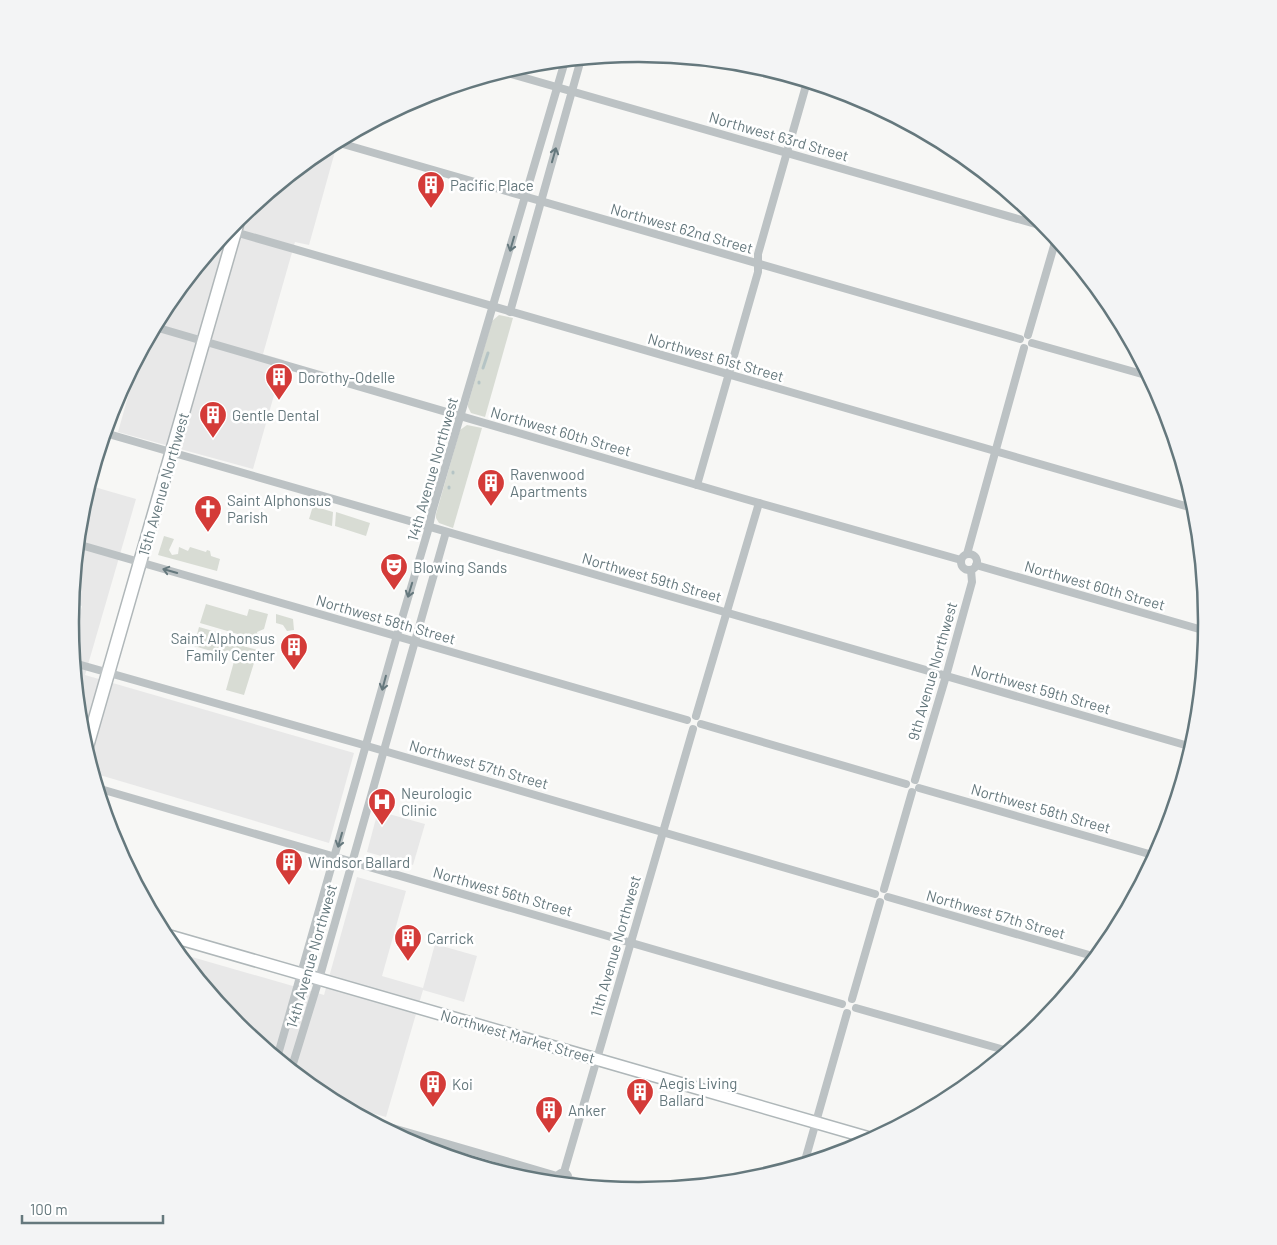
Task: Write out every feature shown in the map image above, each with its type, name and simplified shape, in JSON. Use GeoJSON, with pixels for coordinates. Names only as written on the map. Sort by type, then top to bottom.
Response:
{"type":"FeatureCollection","features":[{"type":"Feature","properties":{"kind":"main road","name":"15th Avenue Northwest"},"geometry":{"type":"LineString","coordinates":[[90,736],[172,452],[229,241]]}},
{"type":"Feature","properties":{"kind":"main road","name":"Northwest Market Street"},"geometry":{"type":"LineString","coordinates":[[176,938],[862,1136]]}},
{"type":"Feature","properties":{"kind":"street"},"geometry":{"type":"LineString","coordinates":[[510,312],[579,66]]}},
{"type":"Feature","properties":{"kind":"street","name":"14th Avenue Northwest"},"geometry":{"type":"LineString","coordinates":[[279,1052],[432,512],[563,67]]}},
{"type":"Feature","properties":{"kind":"street","name":"Northwest 63rd Street"},"geometry":{"type":"LineString","coordinates":[[517,76],[1029,222]]}},
{"type":"Feature","properties":{"kind":"street"},"geometry":{"type":"LineString","coordinates":[[697,485],[758,272],[758,254],[805,88]]}},
{"type":"Feature","properties":{"kind":"street","name":"Northwest 62nd Street"},"geometry":{"type":"LineString","coordinates":[[347,145],[1020,340]]}},
{"type":"Feature","properties":{"kind":"street","name":"Northwest 61st Street"},"geometry":{"type":"LineString","coordinates":[[237,233],[1186,506]]}},
{"type":"Feature","properties":{"kind":"street"},"geometry":{"type":"LineString","coordinates":[[1028,335],[1054,247]]}},
{"type":"Feature","properties":{"kind":"street","name":"Northwest 60th Street"},"geometry":{"type":"LineString","coordinates":[[162,329],[759,503],[964,557]]}},
{"type":"Feature","properties":{"kind":"street"},"geometry":{"type":"LineString","coordinates":[[1024,348],[1020,344],[1020,340],[1023,336],[1028,335]]}},
{"type":"Feature","properties":{"kind":"street"},"geometry":{"type":"LineString","coordinates":[[1028,335],[1032,343]]}},
{"type":"Feature","properties":{"kind":"street"},"geometry":{"type":"LineString","coordinates":[[1024,348],[1032,343]]}},
{"type":"Feature","properties":{"kind":"street"},"geometry":{"type":"LineString","coordinates":[[1032,343],[1140,374]]}},
{"type":"Feature","properties":{"kind":"street"},"geometry":{"type":"LineString","coordinates":[[964,557],[974,558],[974,567],[964,567],[964,557],[996,452],[1024,348]]}},
{"type":"Feature","properties":{"kind":"street","name":"Northwest 59th Street"},"geometry":{"type":"LineString","coordinates":[[111,435],[1184,746]]}},
{"type":"Feature","properties":{"kind":"street"},"geometry":{"type":"LineString","coordinates":[[696,716],[759,503]]}},
{"type":"Feature","properties":{"kind":"street","name":"14th Avenue Northwest"},"geometry":{"type":"LineString","coordinates":[[293,1063],[319,979],[446,532]]}},
{"type":"Feature","properties":{"kind":"street","name":"Northwest 58th Street"},"geometry":{"type":"LineString","coordinates":[[84,546],[687,720]]}},
{"type":"Feature","properties":{"kind":"street","name":"Northwest 60th Street"},"geometry":{"type":"LineString","coordinates":[[974,567],[1198,629]]}},
{"type":"Feature","properties":{"kind":"street","name":"9th Avenue Northwest"},"geometry":{"type":"LineString","coordinates":[[915,780],[946,676],[972,582],[974,567]]}},
{"type":"Feature","properties":{"kind":"street","name":"Northwest 57th Street"},"geometry":{"type":"LineString","coordinates":[[80,665],[876,894]]}},
{"type":"Feature","properties":{"kind":"street"},"geometry":{"type":"LineString","coordinates":[[696,716],[691,716],[687,720],[688,726],[693,729],[700,724]]}},
{"type":"Feature","properties":{"kind":"street"},"geometry":{"type":"LineString","coordinates":[[696,716],[699,718],[700,724]]}},
{"type":"Feature","properties":{"kind":"street"},"geometry":{"type":"LineString","coordinates":[[700,724],[906,784]]}},
{"type":"Feature","properties":{"kind":"street","name":"11th Avenue Northwest"},"geometry":{"type":"LineString","coordinates":[[562,1178],[693,729]]}},
{"type":"Feature","properties":{"kind":"street"},"geometry":{"type":"LineString","coordinates":[[884,889],[915,790],[919,784],[915,780],[910,780],[906,784]]}},
{"type":"Feature","properties":{"kind":"street"},"geometry":{"type":"LineString","coordinates":[[906,784],[908,790],[915,790]]}},
{"type":"Feature","properties":{"kind":"street","name":"Northwest 56th Street"},"geometry":{"type":"LineString","coordinates":[[104,790],[842,1004]]}},
{"type":"Feature","properties":{"kind":"street","name":"Northwest 58th Street"},"geometry":{"type":"LineString","coordinates":[[915,790],[1148,854]]}},
{"type":"Feature","properties":{"kind":"street"},"geometry":{"type":"LineString","coordinates":[[880,902],[876,899],[876,894],[878,890],[884,889]]}},
{"type":"Feature","properties":{"kind":"street"},"geometry":{"type":"LineString","coordinates":[[880,902],[885,901],[888,897],[888,893],[884,889]]}},
{"type":"Feature","properties":{"kind":"street","name":"Northwest 57th Street"},"geometry":{"type":"LineString","coordinates":[[888,897],[1088,956]]}},
{"type":"Feature","properties":{"kind":"street"},"geometry":{"type":"LineString","coordinates":[[852,999],[880,902]]}},
{"type":"Feature","properties":{"kind":"street"},"geometry":{"type":"LineString","coordinates":[[847,1013],[844,1011],[842,1004],[847,999],[852,999]]}},
{"type":"Feature","properties":{"kind":"street"},"geometry":{"type":"LineString","coordinates":[[852,999],[855,1002],[856,1008]]}},
{"type":"Feature","properties":{"kind":"street"},"geometry":{"type":"LineString","coordinates":[[847,1013],[852,1012],[856,1008]]}},
{"type":"Feature","properties":{"kind":"street"},"geometry":{"type":"LineString","coordinates":[[856,1008],[1001,1049]]}},
{"type":"Feature","properties":{"kind":"street"},"geometry":{"type":"LineString","coordinates":[[806,1157],[847,1013]]}},
{"type":"Feature","properties":{"kind":"street"},"geometry":{"type":"LineString","coordinates":[[408,1133],[551,1176]]}},
{"type":"Feature","properties":{"kind":"shaded area"},"geometry":{"type":"Polygon","coordinates":[[[335,152],[309,245],[295,242],[263,354],[284,360],[253,469],[118,432],[131,386],[164,326],[194,282],[217,253],[269,201],[335,152]]]}},
{"type":"Feature","properties":{"kind":"shaded area"},"geometry":{"type":"Polygon","coordinates":[[[499,315],[513,318],[485,417],[471,413],[468,404],[492,321],[499,315]]]}},
{"type":"Feature","properties":{"kind":"shaded area"},"geometry":{"type":"Polygon","coordinates":[[[467,425],[482,428],[453,528],[439,523],[436,514],[460,430],[467,425]]]}},
{"type":"Feature","properties":{"kind":"shaded area"},"geometry":{"type":"Polygon","coordinates":[[[96,487],[136,499],[85,675],[354,753],[329,843],[100,775],[89,732],[83,696],[78,622],[82,606],[79,605],[83,549],[96,487]]]}},
{"type":"Feature","properties":{"kind":"shaded area"},"geometry":{"type":"Polygon","coordinates":[[[313,506],[333,512],[332,526],[309,519],[313,506]]]}},
{"type":"Feature","properties":{"kind":"shaded area"},"geometry":{"type":"Polygon","coordinates":[[[336,512],[370,523],[366,536],[335,526],[336,512]]]}},
{"type":"Feature","properties":{"kind":"shaded area"},"geometry":{"type":"Polygon","coordinates":[[[164,536],[174,539],[169,550],[172,555],[178,554],[179,547],[188,551],[190,547],[206,552],[207,550],[210,551],[211,556],[220,559],[217,571],[158,555],[164,536]]]}},
{"type":"Feature","properties":{"kind":"shaded area"},"geometry":{"type":"Polygon","coordinates":[[[206,604],[247,616],[249,609],[268,614],[264,629],[257,632],[258,637],[254,638],[252,642],[240,639],[239,645],[258,650],[244,695],[226,690],[235,658],[194,646],[199,627],[241,639],[241,635],[200,623],[206,604]]]}},
{"type":"Feature","properties":{"kind":"shaded area"},"geometry":{"type":"Polygon","coordinates":[[[276,614],[293,619],[294,630],[287,631],[283,625],[276,623],[276,614]]]}},
{"type":"Feature","properties":{"kind":"shaded area"},"geometry":{"type":"Polygon","coordinates":[[[378,811],[425,824],[413,865],[367,852],[378,811]]]}},
{"type":"Feature","properties":{"kind":"shaded area"},"geometry":{"type":"Polygon","coordinates":[[[357,877],[406,891],[382,976],[423,988],[435,944],[477,956],[464,1002],[423,990],[386,1117],[366,1111],[327,1088],[269,1044],[217,992],[189,956],[324,995],[357,877]]]}},
{"type":"Feature","properties":{"kind":"waterway"},"geometry":{"type":"LineString","coordinates":[[483,368],[488,353]]}},
{"type":"Feature","properties":{"kind":"place","name":"Pacific Place"},"geometry":{"type":"Point","coordinates":[431,209]}},
{"type":"Feature","properties":{"kind":"place","name":"Dorothy-Odelle"},"geometry":{"type":"Point","coordinates":[279,401]}},
{"type":"Feature","properties":{"kind":"place","name":"Gentle Dental"},"geometry":{"type":"Point","coordinates":[213,439]}},
{"type":"Feature","properties":{"kind":"place","name":"Ravenwood Apartments"},"geometry":{"type":"Point","coordinates":[491,507]}},
{"type":"Feature","properties":{"kind":"place","name":"Saint Alphonsus Parish"},"geometry":{"type":"Point","coordinates":[208,533]}},
{"type":"Feature","properties":{"kind":"place","name":"Blowing Sands"},"geometry":{"type":"Point","coordinates":[394,591]}},
{"type":"Feature","properties":{"kind":"place","name":"Saint Alphonsus Family Center"},"geometry":{"type":"Point","coordinates":[294,671]}},
{"type":"Feature","properties":{"kind":"place","name":"Neurologic Clinic"},"geometry":{"type":"Point","coordinates":[382,826]}},
{"type":"Feature","properties":{"kind":"place","name":"Windsor Ballard"},"geometry":{"type":"Point","coordinates":[289,886]}},
{"type":"Feature","properties":{"kind":"place","name":"Carrick"},"geometry":{"type":"Point","coordinates":[408,962]}},
{"type":"Feature","properties":{"kind":"place","name":"Koi"},"geometry":{"type":"Point","coordinates":[433,1108]}},
{"type":"Feature","properties":{"kind":"place","name":"Aegis Living Ballard"},"geometry":{"type":"Point","coordinates":[640,1116]}},
{"type":"Feature","properties":{"kind":"place","name":"Anker"},"geometry":{"type":"Point","coordinates":[549,1134]}}]}
